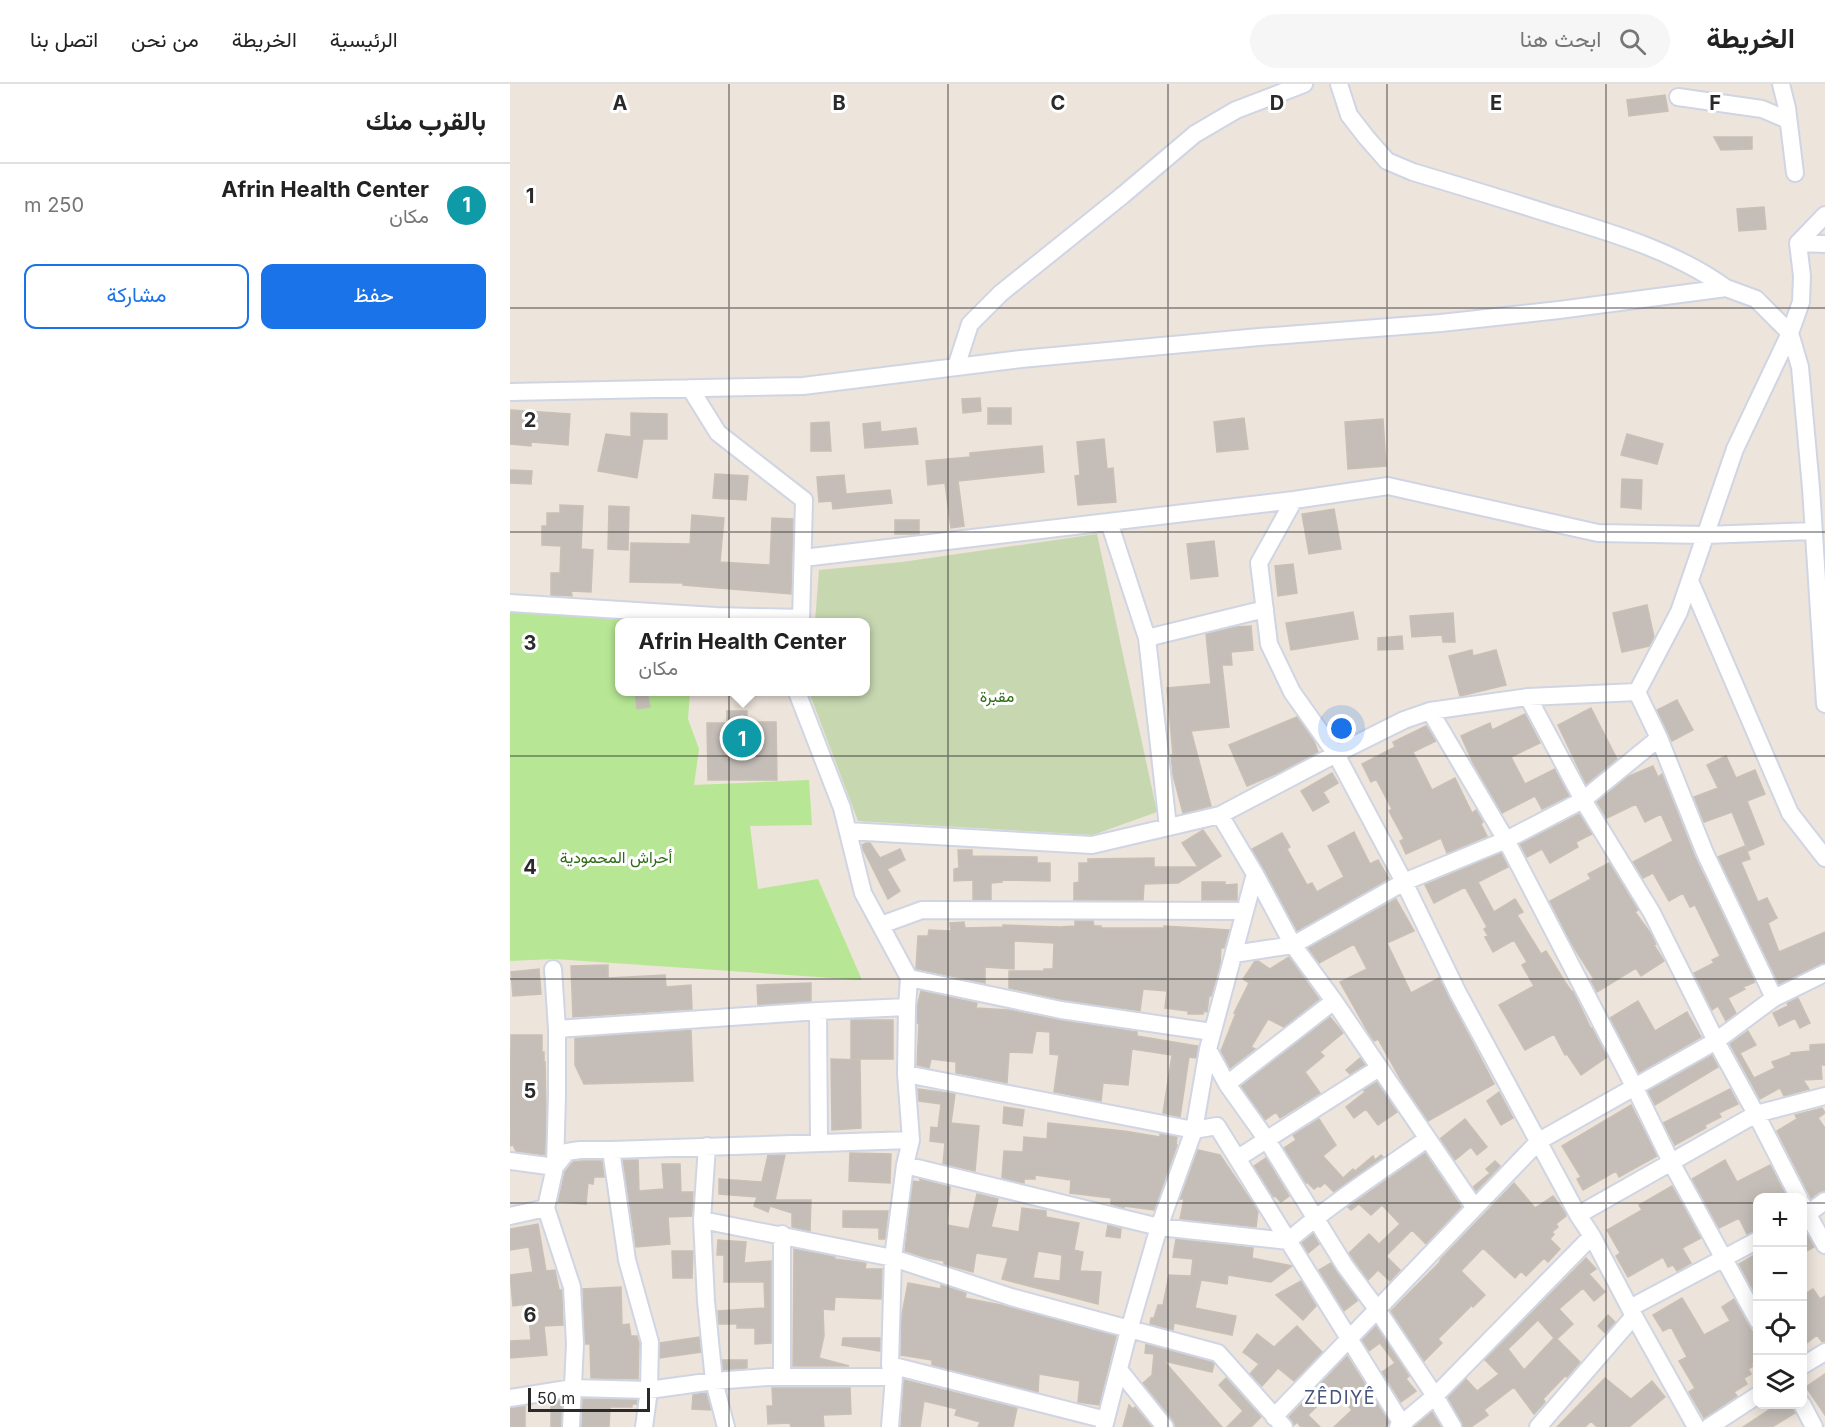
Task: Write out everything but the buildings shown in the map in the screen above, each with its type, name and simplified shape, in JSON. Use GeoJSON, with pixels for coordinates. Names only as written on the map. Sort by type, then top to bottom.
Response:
{"type":"FeatureCollection","features":[{"type":"Feature","properties":{"kind":"street"},"geometry":{"type":"LineString","coordinates":[[956,368],[970,324],[1001,293],[1195,134],[1236,110],[1304,84]]}},
{"type":"Feature","properties":{"kind":"street"},"geometry":{"type":"LineString","coordinates":[[1339,84],[1349,115],[1387,161],[1413,172],[1595,228],[1666,255],[1726,288],[1756,299],[1790,333],[1800,367],[1814,531],[1825,704]]}},
{"type":"Feature","properties":{"kind":"street"},"geometry":{"type":"LineString","coordinates":[[1781,84],[1794,173]]}},
{"type":"Feature","properties":{"kind":"street"},"geometry":{"type":"LineString","coordinates":[[1678,97],[1762,109],[1788,120]]}},
{"type":"Feature","properties":{"kind":"street"},"geometry":{"type":"LineString","coordinates":[[1798,243],[1825,215]]}},
{"type":"Feature","properties":{"kind":"street"},"geometry":{"type":"LineString","coordinates":[[1798,243],[1825,244]]}},
{"type":"Feature","properties":{"kind":"street"},"geometry":{"type":"LineString","coordinates":[[1637,692],[1679,612],[1735,449],[1790,333],[1801,302],[1802,276],[1798,243]]}},
{"type":"Feature","properties":{"kind":"street"},"geometry":{"type":"LineString","coordinates":[[510,392],[803,386],[1021,359],[1440,323],[1726,288]]}},
{"type":"Feature","properties":{"kind":"street"},"geometry":{"type":"LineString","coordinates":[[690,388],[718,433],[804,501],[801,618]]}},
{"type":"Feature","properties":{"kind":"street"},"geometry":{"type":"LineString","coordinates":[[802,558],[1294,500],[1388,486],[1598,533],[1705,536],[1814,531]]}},
{"type":"Feature","properties":{"kind":"street"},"geometry":{"type":"LineString","coordinates":[[1294,500],[1259,563],[1269,644],[1292,692],[1336,754],[1404,882],[1458,993],[1696,1427]]}},
{"type":"Feature","properties":{"kind":"street"},"geometry":{"type":"LineString","coordinates":[[1109,522],[1147,638],[1168,827]]}},
{"type":"Feature","properties":{"kind":"street"},"geometry":{"type":"LineString","coordinates":[[1690,581],[1790,813],[1825,858]]}},
{"type":"Feature","properties":{"kind":"street"},"geometry":{"type":"LineString","coordinates":[[510,603],[758,618]]}},
{"type":"Feature","properties":{"kind":"street"},"geometry":{"type":"LineString","coordinates":[[1147,638],[1265,609]]}},
{"type":"Feature","properties":{"kind":"street"},"geometry":{"type":"LineString","coordinates":[[848,831],[1092,845],[1220,816],[1404,720],[1430,711],[1528,697],[1637,692]]}},
{"type":"Feature","properties":{"kind":"street"},"geometry":{"type":"LineString","coordinates":[[1637,692],[1659,738],[1705,853],[1774,998]]}},
{"type":"Feature","properties":{"kind":"street"},"geometry":{"type":"LineString","coordinates":[[799,696],[842,808],[864,893],[909,978],[906,1074],[911,1140],[905,1165],[893,1258],[890,1427]]}},
{"type":"Feature","properties":{"kind":"street"},"geometry":{"type":"LineString","coordinates":[[1528,697],[1583,800],[1652,913],[1716,1041],[1797,1193]]}},
{"type":"Feature","properties":{"kind":"street"},"geometry":{"type":"LineString","coordinates":[[1430,711],[1506,840],[1671,1162],[1753,1312]]}},
{"type":"Feature","properties":{"kind":"street"},"geometry":{"type":"LineString","coordinates":[[1234,954],[1293,945],[1404,882],[1506,840],[1583,800],[1659,738]]}},
{"type":"Feature","properties":{"kind":"street"},"geometry":{"type":"LineString","coordinates":[[1220,816],[1256,874],[1293,945],[1334,1001],[1475,1208]]}},
{"type":"Feature","properties":{"kind":"street"},"geometry":{"type":"LineString","coordinates":[[510,1398],[573,1388],[649,1390],[714,1381],[892,1371],[1105,1424],[1159,1227],[1194,1130],[1212,1032],[1256,874]]}},
{"type":"Feature","properties":{"kind":"street"},"geometry":{"type":"LineString","coordinates":[[881,925],[922,910],[1245,911]]}},
{"type":"Feature","properties":{"kind":"street"},"geometry":{"type":"LineString","coordinates":[[553,969],[557,1095],[555,1167],[546,1208],[572,1287],[575,1344],[571,1427]]}},
{"type":"Feature","properties":{"kind":"street"},"geometry":{"type":"LineString","coordinates":[[702,1220],[782,1234],[893,1258],[1011,1297],[1218,1353],[1279,1422],[1377,1309],[1539,1141],[1716,1041],[1774,998],[1825,974]]}},
{"type":"Feature","properties":{"kind":"street"},"geometry":{"type":"LineString","coordinates":[[909,978],[1061,1010],[1212,1032]]}},
{"type":"Feature","properties":{"kind":"street"},"geometry":{"type":"LineString","coordinates":[[1227,1084],[1334,1001]]}},
{"type":"Feature","properties":{"kind":"street"},"geometry":{"type":"LineString","coordinates":[[556,1029],[907,1006]]}},
{"type":"Feature","properties":{"kind":"street"},"geometry":{"type":"LineString","coordinates":[[818,1011],[819,1142]]}},
{"type":"Feature","properties":{"kind":"street"},"geometry":{"type":"LineString","coordinates":[[1208,1049],[1227,1084],[1267,1140],[1314,1219],[1377,1309],[1453,1427]]}},
{"type":"Feature","properties":{"kind":"street"},"geometry":{"type":"LineString","coordinates":[[1238,1158],[1379,1068]]}},
{"type":"Feature","properties":{"kind":"street"},"geometry":{"type":"LineString","coordinates":[[906,1074],[1194,1130],[1217,1126],[1401,1426],[1435,1396],[1592,1236]]}},
{"type":"Feature","properties":{"kind":"street"},"geometry":{"type":"LineString","coordinates":[[1578,1215],[1756,1114],[1825,1096]]}},
{"type":"Feature","properties":{"kind":"street"},"geometry":{"type":"LineString","coordinates":[[905,1165],[1159,1227],[1288,1241],[1373,1175],[1427,1138]]}},
{"type":"Feature","properties":{"kind":"street"},"geometry":{"type":"LineString","coordinates":[[555,1167],[567,1152],[580,1150],[911,1140]]}},
{"type":"Feature","properties":{"kind":"street"},"geometry":{"type":"LineString","coordinates":[[707,1146],[702,1220],[706,1301],[714,1381],[726,1427]]}},
{"type":"Feature","properties":{"kind":"street"},"geometry":{"type":"LineString","coordinates":[[610,1150],[627,1260],[650,1342],[649,1390],[644,1427]]}},
{"type":"Feature","properties":{"kind":"street"},"geometry":{"type":"LineString","coordinates":[[510,1161],[555,1167]]}},
{"type":"Feature","properties":{"kind":"street"},"geometry":{"type":"LineString","coordinates":[[1807,1210],[1825,1201]]}},
{"type":"Feature","properties":{"kind":"street"},"geometry":{"type":"LineString","coordinates":[[510,1216],[546,1208]]}},
{"type":"Feature","properties":{"kind":"street"},"geometry":{"type":"LineString","coordinates":[[1807,1217],[1825,1245]]}},
{"type":"Feature","properties":{"kind":"street"},"geometry":{"type":"LineString","coordinates":[[782,1234],[782,1377]]}},
{"type":"Feature","properties":{"kind":"street"},"geometry":{"type":"LineString","coordinates":[[1538,1427],[1556,1420],[1632,1312],[1753,1243]]}},
{"type":"Feature","properties":{"kind":"street"},"geometry":{"type":"LineString","coordinates":[[1807,1363],[1825,1352]]}},
{"type":"Feature","properties":{"kind":"street"},"geometry":{"type":"LineString","coordinates":[[1120,1371],[1165,1427]]}},
{"type":"Feature","properties":{"kind":"street"},"geometry":{"type":"LineString","coordinates":[[1708,1427],[1753,1398]]}},
{"type":"Feature","properties":{"kind":"street"},"geometry":{"type":"LineString","coordinates":[[1805,1409],[1814,1427]]}},
{"type":"Feature","properties":{"kind":"green space","name":"مقبرة"},"geometry":{"type":"Polygon","coordinates":[[[1097,534],[1157,812],[1093,835],[858,821],[811,696],[870,696],[870,618],[815,618],[819,570],[902,562],[1097,534]]]}},
{"type":"Feature","properties":{"kind":"green space","name":"أحراش المحمودية"},"geometry":{"type":"Polygon","coordinates":[[[510,610],[615,618],[615,696],[690,696],[688,719],[699,749],[694,785],[809,780],[812,825],[750,826],[758,889],[818,879],[862,980],[554,959],[510,961],[510,610]]]}},
{"type":"Feature","properties":{"kind":"place","name":"Afrin Health Center"},"geometry":{"type":"Point","coordinates":[742,738]}},
{"type":"Feature","properties":{"kind":"district","name":"ZÊDIYÊ"},"geometry":{"type":"Point","coordinates":[1340,1398]}}]}
